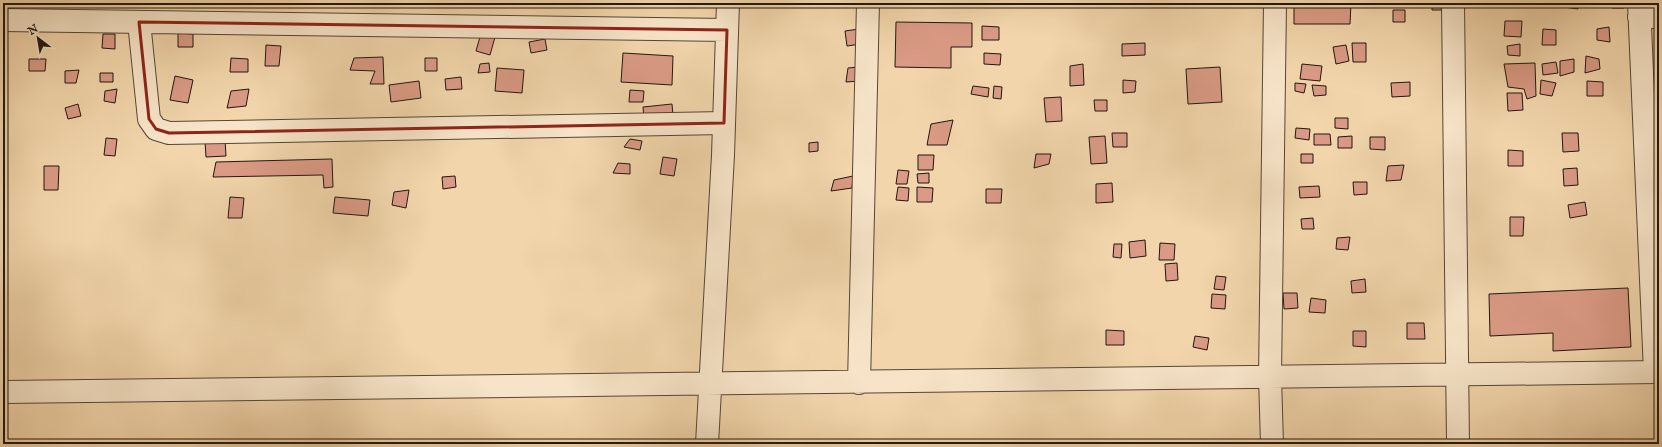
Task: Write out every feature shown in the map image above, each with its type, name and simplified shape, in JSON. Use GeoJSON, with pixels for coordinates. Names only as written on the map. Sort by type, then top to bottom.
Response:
{"type":"FeatureCollection","features":[{"type":"Feature","properties":{"kind":"street"},"geometry":{"type":"LineString","coordinates":[[707,444],[724,123],[728,3]]}},
{"type":"Feature","properties":{"kind":"street"},"geometry":{"type":"LineString","coordinates":[[859,383],[868,3]]}},
{"type":"Feature","properties":{"kind":"street"},"geometry":{"type":"LineString","coordinates":[[1272,444],[1270,377],[1275,3]]}},
{"type":"Feature","properties":{"kind":"street"},"geometry":{"type":"LineString","coordinates":[[1453,3],[1458,444]]}},
{"type":"Feature","properties":{"kind":"street"},"geometry":{"type":"LineString","coordinates":[[3,392],[709,385],[1657,372],[1646,13]]}},
{"type":"Feature","properties":{"kind":"street"},"geometry":{"type":"LineString","coordinates":[[3,20],[727,30]]}},
{"type":"Feature","properties":{"kind":"street"},"geometry":{"type":"LineString","coordinates":[[139,22],[149,119],[156,129],[169,133],[724,123]]}},
{"type":"Feature","properties":{"kind":"highlighted area"},"geometry":{"type":"Polygon","coordinates":[[[139,22],[727,30],[724,123],[169,133],[156,129],[149,119],[139,22]]]}},
{"type":"Feature","properties":{"kind":"building"},"geometry":{"type":"Polygon","coordinates":[[[1294,3],[1351,3],[1350,24],[1294,24],[1294,3]]]}},
{"type":"Feature","properties":{"kind":"building"},"geometry":{"type":"Polygon","coordinates":[[[1432,3],[1442,3],[1442,10],[1432,10],[1432,3]]]}},
{"type":"Feature","properties":{"kind":"building"},"geometry":{"type":"Polygon","coordinates":[[[1565,3],[1578,3],[1578,9],[1564,7],[1565,3]]]}},
{"type":"Feature","properties":{"kind":"building"},"geometry":{"type":"Polygon","coordinates":[[[1612,3],[1624,3],[1624,8],[1612,8],[1612,3]]]}},
{"type":"Feature","properties":{"kind":"building"},"geometry":{"type":"Polygon","coordinates":[[[1393,10],[1405,10],[1405,22],[1393,22],[1393,10]]]}},
{"type":"Feature","properties":{"kind":"building"},"geometry":{"type":"Polygon","coordinates":[[[1505,21],[1522,21],[1521,37],[1504,36],[1505,21]]]}},
{"type":"Feature","properties":{"kind":"building"},"geometry":{"type":"Polygon","coordinates":[[[896,22],[972,23],[972,47],[951,47],[951,68],[895,67],[896,22]]]}},
{"type":"Feature","properties":{"kind":"building"},"geometry":{"type":"Polygon","coordinates":[[[982,26],[999,27],[999,40],[982,40],[982,26]]]}},
{"type":"Feature","properties":{"kind":"building"},"geometry":{"type":"Polygon","coordinates":[[[1609,27],[1610,42],[1597,40],[1597,29],[1609,27]]]}},
{"type":"Feature","properties":{"kind":"building"},"geometry":{"type":"Polygon","coordinates":[[[859,29],[861,44],[847,46],[845,31],[859,29]]]}},
{"type":"Feature","properties":{"kind":"building"},"geometry":{"type":"Polygon","coordinates":[[[1543,29],[1556,30],[1556,45],[1542,45],[1543,29]]]}},
{"type":"Feature","properties":{"kind":"building"},"geometry":{"type":"Polygon","coordinates":[[[178,33],[193,34],[193,47],[178,47],[178,33]]]}},
{"type":"Feature","properties":{"kind":"building"},"geometry":{"type":"Polygon","coordinates":[[[481,33],[495,37],[490,55],[476,51],[481,33]]]}},
{"type":"Feature","properties":{"kind":"building"},"geometry":{"type":"Polygon","coordinates":[[[103,34],[115,34],[115,49],[102,48],[103,34]]]}},
{"type":"Feature","properties":{"kind":"building"},"geometry":{"type":"Polygon","coordinates":[[[545,39],[547,50],[531,53],[529,42],[545,39]]]}},
{"type":"Feature","properties":{"kind":"building"},"geometry":{"type":"Polygon","coordinates":[[[1145,43],[1145,55],[1122,56],[1122,44],[1145,43]]]}},
{"type":"Feature","properties":{"kind":"building"},"geometry":{"type":"Polygon","coordinates":[[[1352,43],[1366,43],[1366,62],[1353,62],[1352,43]]]}},
{"type":"Feature","properties":{"kind":"building"},"geometry":{"type":"Polygon","coordinates":[[[1520,44],[1520,56],[1508,55],[1507,46],[1520,44]]]}},
{"type":"Feature","properties":{"kind":"building"},"geometry":{"type":"Polygon","coordinates":[[[266,45],[281,46],[279,66],[265,66],[266,45]]]}},
{"type":"Feature","properties":{"kind":"building"},"geometry":{"type":"Polygon","coordinates":[[[1346,45],[1349,61],[1336,64],[1333,47],[1346,45]]]}},
{"type":"Feature","properties":{"kind":"building"},"geometry":{"type":"Polygon","coordinates":[[[623,53],[673,56],[672,85],[621,82],[623,53]]]}},
{"type":"Feature","properties":{"kind":"building"},"geometry":{"type":"Polygon","coordinates":[[[984,53],[1001,54],[1000,65],[984,64],[984,53]]]}},
{"type":"Feature","properties":{"kind":"building"},"geometry":{"type":"Polygon","coordinates":[[[1586,56],[1599,59],[1600,69],[1585,73],[1586,56]]]}},
{"type":"Feature","properties":{"kind":"building"},"geometry":{"type":"Polygon","coordinates":[[[383,57],[384,84],[370,84],[375,71],[350,70],[354,58],[383,57]]]}},
{"type":"Feature","properties":{"kind":"building"},"geometry":{"type":"Polygon","coordinates":[[[231,58],[248,59],[248,72],[230,72],[231,58]]]}},
{"type":"Feature","properties":{"kind":"building"},"geometry":{"type":"Polygon","coordinates":[[[425,58],[437,58],[437,71],[425,71],[425,58]]]}},
{"type":"Feature","properties":{"kind":"building"},"geometry":{"type":"Polygon","coordinates":[[[29,59],[46,59],[45,71],[29,71],[29,59]]]}},
{"type":"Feature","properties":{"kind":"building"},"geometry":{"type":"Polygon","coordinates":[[[1574,59],[1574,72],[1560,76],[1560,61],[1574,59]]]}},
{"type":"Feature","properties":{"kind":"building"},"geometry":{"type":"Polygon","coordinates":[[[1556,62],[1558,73],[1543,75],[1542,64],[1556,62]]]}},
{"type":"Feature","properties":{"kind":"building"},"geometry":{"type":"Polygon","coordinates":[[[489,63],[490,72],[478,73],[480,64],[489,63]]]}},
{"type":"Feature","properties":{"kind":"building"},"geometry":{"type":"Polygon","coordinates":[[[1535,63],[1536,96],[1527,99],[1524,89],[1508,87],[1504,64],[1535,63]]]}},
{"type":"Feature","properties":{"kind":"building"},"geometry":{"type":"Polygon","coordinates":[[[1083,64],[1084,85],[1070,86],[1070,66],[1083,64]]]}},
{"type":"Feature","properties":{"kind":"building"},"geometry":{"type":"Polygon","coordinates":[[[1302,64],[1322,66],[1320,81],[1300,79],[1302,64]]]}},
{"type":"Feature","properties":{"kind":"building"},"geometry":{"type":"Polygon","coordinates":[[[858,67],[859,81],[846,82],[848,68],[858,67]]]}},
{"type":"Feature","properties":{"kind":"building"},"geometry":{"type":"Polygon","coordinates":[[[1220,67],[1222,102],[1188,104],[1186,69],[1220,67]]]}},
{"type":"Feature","properties":{"kind":"building"},"geometry":{"type":"Polygon","coordinates":[[[497,68],[524,70],[522,93],[495,91],[497,68]]]}},
{"type":"Feature","properties":{"kind":"building"},"geometry":{"type":"Polygon","coordinates":[[[79,70],[76,83],[65,83],[65,71],[79,70]]]}},
{"type":"Feature","properties":{"kind":"building"},"geometry":{"type":"Polygon","coordinates":[[[100,73],[113,73],[113,82],[100,82],[100,73]]]}},
{"type":"Feature","properties":{"kind":"building"},"geometry":{"type":"Polygon","coordinates":[[[175,76],[193,80],[188,103],[170,100],[175,76]]]}},
{"type":"Feature","properties":{"kind":"building"},"geometry":{"type":"Polygon","coordinates":[[[461,77],[462,89],[446,90],[445,79],[461,77]]]}},
{"type":"Feature","properties":{"kind":"building"},"geometry":{"type":"Polygon","coordinates":[[[1123,80],[1136,81],[1135,92],[1123,93],[1123,80]]]}},
{"type":"Feature","properties":{"kind":"building"},"geometry":{"type":"Polygon","coordinates":[[[1541,80],[1556,83],[1552,96],[1540,94],[1541,80]]]}},
{"type":"Feature","properties":{"kind":"building"},"geometry":{"type":"Polygon","coordinates":[[[419,81],[421,98],[391,102],[389,85],[419,81]]]}},
{"type":"Feature","properties":{"kind":"building"},"geometry":{"type":"Polygon","coordinates":[[[1587,81],[1603,82],[1603,96],[1587,96],[1587,81]]]}},
{"type":"Feature","properties":{"kind":"building"},"geometry":{"type":"Polygon","coordinates":[[[1410,82],[1410,96],[1392,97],[1391,83],[1410,82]]]}},
{"type":"Feature","properties":{"kind":"building"},"geometry":{"type":"Polygon","coordinates":[[[1295,83],[1306,84],[1304,93],[1295,91],[1295,83]]]}},
{"type":"Feature","properties":{"kind":"building"},"geometry":{"type":"Polygon","coordinates":[[[1312,85],[1326,86],[1326,95],[1314,96],[1312,85]]]}},
{"type":"Feature","properties":{"kind":"building"},"geometry":{"type":"Polygon","coordinates":[[[973,86],[989,88],[988,97],[971,94],[973,86]]]}},
{"type":"Feature","properties":{"kind":"building"},"geometry":{"type":"Polygon","coordinates":[[[994,86],[1002,87],[1001,99],[993,98],[994,86]]]}},
{"type":"Feature","properties":{"kind":"building"},"geometry":{"type":"Polygon","coordinates":[[[117,89],[115,103],[104,101],[105,91],[117,89]]]}},
{"type":"Feature","properties":{"kind":"building"},"geometry":{"type":"Polygon","coordinates":[[[249,89],[246,106],[227,108],[231,91],[249,89]]]}},
{"type":"Feature","properties":{"kind":"building"},"geometry":{"type":"Polygon","coordinates":[[[630,90],[644,91],[643,102],[629,102],[630,90]]]}},
{"type":"Feature","properties":{"kind":"building"},"geometry":{"type":"Polygon","coordinates":[[[1507,93],[1522,93],[1523,110],[1508,111],[1507,93]]]}},
{"type":"Feature","properties":{"kind":"building"},"geometry":{"type":"Polygon","coordinates":[[[1061,97],[1062,121],[1046,122],[1044,98],[1061,97]]]}},
{"type":"Feature","properties":{"kind":"building"},"geometry":{"type":"Polygon","coordinates":[[[1094,100],[1107,100],[1107,111],[1095,111],[1094,100]]]}},
{"type":"Feature","properties":{"kind":"building"},"geometry":{"type":"Polygon","coordinates":[[[78,104],[81,116],[68,119],[65,108],[78,104]]]}},
{"type":"Feature","properties":{"kind":"building"},"geometry":{"type":"Polygon","coordinates":[[[672,104],[673,116],[644,119],[643,107],[672,104]]]}},
{"type":"Feature","properties":{"kind":"building"},"geometry":{"type":"Polygon","coordinates":[[[1335,118],[1348,118],[1348,129],[1335,128],[1335,118]]]}},
{"type":"Feature","properties":{"kind":"building"},"geometry":{"type":"Polygon","coordinates":[[[953,120],[947,145],[927,145],[931,124],[953,120]]]}},
{"type":"Feature","properties":{"kind":"building"},"geometry":{"type":"Polygon","coordinates":[[[1296,128],[1310,129],[1309,140],[1295,138],[1296,128]]]}},
{"type":"Feature","properties":{"kind":"building"},"geometry":{"type":"Polygon","coordinates":[[[1112,133],[1127,133],[1127,147],[1113,147],[1112,133]]]}},
{"type":"Feature","properties":{"kind":"building"},"geometry":{"type":"Polygon","coordinates":[[[1562,133],[1578,133],[1579,151],[1563,152],[1562,133]]]}},
{"type":"Feature","properties":{"kind":"building"},"geometry":{"type":"Polygon","coordinates":[[[1314,134],[1330,134],[1331,145],[1314,145],[1314,134]]]}},
{"type":"Feature","properties":{"kind":"building"},"geometry":{"type":"Polygon","coordinates":[[[1105,136],[1107,163],[1091,164],[1089,137],[1105,136]]]}},
{"type":"Feature","properties":{"kind":"building"},"geometry":{"type":"Polygon","coordinates":[[[1352,136],[1352,148],[1338,148],[1338,137],[1352,136]]]}},
{"type":"Feature","properties":{"kind":"building"},"geometry":{"type":"Polygon","coordinates":[[[1370,137],[1385,137],[1385,150],[1370,149],[1370,137]]]}},
{"type":"Feature","properties":{"kind":"building"},"geometry":{"type":"Polygon","coordinates":[[[106,138],[117,139],[115,156],[104,155],[106,138]]]}},
{"type":"Feature","properties":{"kind":"building"},"geometry":{"type":"Polygon","coordinates":[[[630,139],[642,141],[640,150],[624,147],[630,139]]]}},
{"type":"Feature","properties":{"kind":"building"},"geometry":{"type":"Polygon","coordinates":[[[225,140],[226,156],[206,157],[205,141],[225,140]]]}},
{"type":"Feature","properties":{"kind":"building"},"geometry":{"type":"Polygon","coordinates":[[[818,142],[818,151],[809,152],[809,143],[818,142]]]}},
{"type":"Feature","properties":{"kind":"building"},"geometry":{"type":"Polygon","coordinates":[[[1508,150],[1523,151],[1523,166],[1508,166],[1508,150]]]}},
{"type":"Feature","properties":{"kind":"building"},"geometry":{"type":"Polygon","coordinates":[[[1036,154],[1051,154],[1049,164],[1034,168],[1036,154]]]}},
{"type":"Feature","properties":{"kind":"building"},"geometry":{"type":"Polygon","coordinates":[[[1301,154],[1313,154],[1313,163],[1301,163],[1301,154]]]}},
{"type":"Feature","properties":{"kind":"building"},"geometry":{"type":"Polygon","coordinates":[[[918,155],[934,155],[933,170],[918,170],[918,155]]]}},
{"type":"Feature","properties":{"kind":"building"},"geometry":{"type":"Polygon","coordinates":[[[663,157],[677,159],[674,176],[660,174],[663,157]]]}},
{"type":"Feature","properties":{"kind":"building"},"geometry":{"type":"Polygon","coordinates":[[[332,159],[333,187],[324,188],[323,175],[213,177],[216,162],[332,159]]]}},
{"type":"Feature","properties":{"kind":"building"},"geometry":{"type":"Polygon","coordinates":[[[618,163],[630,164],[630,174],[613,173],[618,163]]]}},
{"type":"Feature","properties":{"kind":"building"},"geometry":{"type":"Polygon","coordinates":[[[1404,165],[1401,180],[1386,181],[1388,166],[1404,165]]]}},
{"type":"Feature","properties":{"kind":"building"},"geometry":{"type":"Polygon","coordinates":[[[44,166],[59,166],[58,190],[44,190],[44,166]]]}},
{"type":"Feature","properties":{"kind":"building"},"geometry":{"type":"Polygon","coordinates":[[[1577,168],[1578,185],[1564,186],[1563,169],[1577,168]]]}},
{"type":"Feature","properties":{"kind":"building"},"geometry":{"type":"Polygon","coordinates":[[[898,170],[909,171],[907,184],[896,184],[898,170]]]}},
{"type":"Feature","properties":{"kind":"building"},"geometry":{"type":"Polygon","coordinates":[[[929,173],[929,183],[918,183],[917,174],[929,173]]]}},
{"type":"Feature","properties":{"kind":"building"},"geometry":{"type":"Polygon","coordinates":[[[455,176],[456,187],[443,189],[442,177],[455,176]]]}},
{"type":"Feature","properties":{"kind":"building"},"geometry":{"type":"Polygon","coordinates":[[[853,176],[852,188],[831,191],[834,180],[853,176]]]}},
{"type":"Feature","properties":{"kind":"building"},"geometry":{"type":"Polygon","coordinates":[[[1353,182],[1367,182],[1367,194],[1354,195],[1353,182]]]}},
{"type":"Feature","properties":{"kind":"building"},"geometry":{"type":"Polygon","coordinates":[[[1112,183],[1113,202],[1096,203],[1096,184],[1112,183]]]}},
{"type":"Feature","properties":{"kind":"building"},"geometry":{"type":"Polygon","coordinates":[[[1319,186],[1320,197],[1300,198],[1299,187],[1319,186]]]}},
{"type":"Feature","properties":{"kind":"building"},"geometry":{"type":"Polygon","coordinates":[[[898,187],[909,188],[908,201],[896,200],[898,187]]]}},
{"type":"Feature","properties":{"kind":"building"},"geometry":{"type":"Polygon","coordinates":[[[917,187],[933,188],[932,202],[917,202],[917,187]]]}},
{"type":"Feature","properties":{"kind":"building"},"geometry":{"type":"Polygon","coordinates":[[[986,189],[1002,189],[1001,203],[986,203],[986,189]]]}},
{"type":"Feature","properties":{"kind":"building"},"geometry":{"type":"Polygon","coordinates":[[[409,190],[406,208],[392,205],[394,192],[409,190]]]}},
{"type":"Feature","properties":{"kind":"building"},"geometry":{"type":"Polygon","coordinates":[[[230,197],[244,198],[242,218],[228,218],[230,197]]]}},
{"type":"Feature","properties":{"kind":"building"},"geometry":{"type":"Polygon","coordinates":[[[335,197],[370,200],[368,216],[333,213],[335,197]]]}},
{"type":"Feature","properties":{"kind":"building"},"geometry":{"type":"Polygon","coordinates":[[[1585,202],[1587,215],[1570,218],[1568,205],[1585,202]]]}},
{"type":"Feature","properties":{"kind":"building"},"geometry":{"type":"Polygon","coordinates":[[[1510,217],[1524,217],[1523,236],[1510,236],[1510,217]]]}},
{"type":"Feature","properties":{"kind":"building"},"geometry":{"type":"Polygon","coordinates":[[[1313,218],[1314,229],[1302,229],[1301,219],[1313,218]]]}},
{"type":"Feature","properties":{"kind":"building"},"geometry":{"type":"Polygon","coordinates":[[[1350,237],[1348,250],[1336,249],[1337,238],[1350,237]]]}},
{"type":"Feature","properties":{"kind":"building"},"geometry":{"type":"Polygon","coordinates":[[[1145,240],[1146,256],[1130,258],[1129,242],[1145,240]]]}},
{"type":"Feature","properties":{"kind":"building"},"geometry":{"type":"Polygon","coordinates":[[[1160,243],[1175,244],[1174,260],[1159,260],[1160,243]]]}},
{"type":"Feature","properties":{"kind":"building"},"geometry":{"type":"Polygon","coordinates":[[[1114,244],[1122,244],[1121,258],[1113,257],[1114,244]]]}},
{"type":"Feature","properties":{"kind":"building"},"geometry":{"type":"Polygon","coordinates":[[[1177,263],[1178,280],[1166,281],[1165,264],[1177,263]]]}},
{"type":"Feature","properties":{"kind":"building"},"geometry":{"type":"Polygon","coordinates":[[[1216,276],[1226,277],[1224,290],[1214,289],[1216,276]]]}},
{"type":"Feature","properties":{"kind":"building"},"geometry":{"type":"Polygon","coordinates":[[[1365,279],[1366,292],[1352,293],[1351,281],[1365,279]]]}},
{"type":"Feature","properties":{"kind":"building"},"geometry":{"type":"Polygon","coordinates":[[[1628,288],[1631,347],[1553,351],[1553,333],[1490,336],[1489,294],[1628,288]]]}},
{"type":"Feature","properties":{"kind":"building"},"geometry":{"type":"Polygon","coordinates":[[[1283,293],[1297,293],[1298,308],[1284,309],[1283,293]]]}},
{"type":"Feature","properties":{"kind":"building"},"geometry":{"type":"Polygon","coordinates":[[[1212,294],[1226,295],[1225,309],[1211,308],[1212,294]]]}},
{"type":"Feature","properties":{"kind":"building"},"geometry":{"type":"Polygon","coordinates":[[[1311,298],[1326,300],[1325,313],[1309,312],[1311,298]]]}},
{"type":"Feature","properties":{"kind":"building"},"geometry":{"type":"Polygon","coordinates":[[[1407,323],[1424,323],[1425,339],[1407,339],[1407,323]]]}},
{"type":"Feature","properties":{"kind":"building"},"geometry":{"type":"Polygon","coordinates":[[[1106,330],[1124,331],[1124,345],[1106,345],[1106,330]]]}},
{"type":"Feature","properties":{"kind":"building"},"geometry":{"type":"Polygon","coordinates":[[[1353,331],[1366,331],[1366,347],[1353,346],[1353,331]]]}},
{"type":"Feature","properties":{"kind":"building"},"geometry":{"type":"Polygon","coordinates":[[[1195,336],[1209,338],[1207,350],[1193,347],[1195,336]]]}}]}
